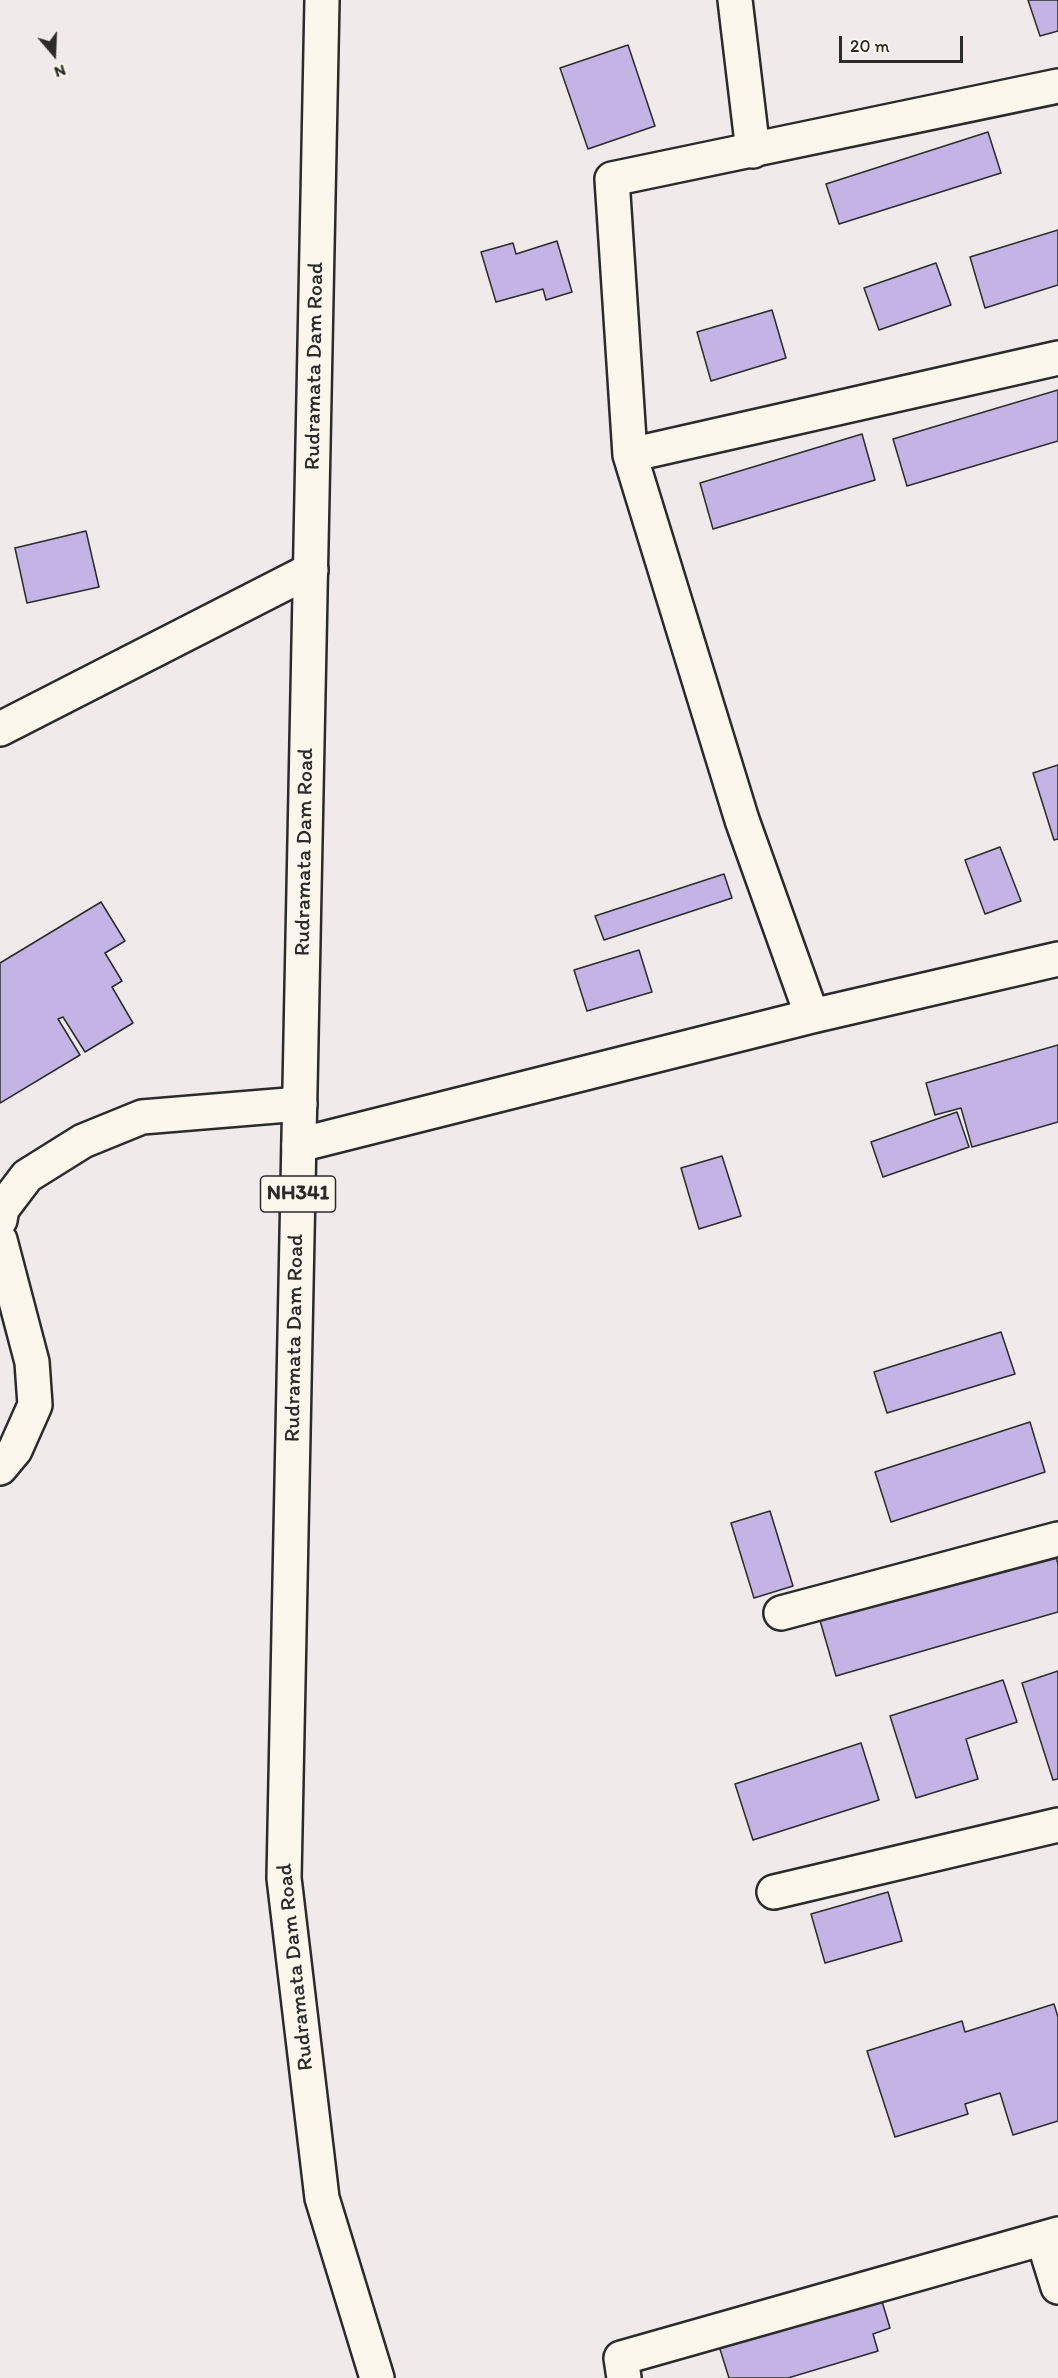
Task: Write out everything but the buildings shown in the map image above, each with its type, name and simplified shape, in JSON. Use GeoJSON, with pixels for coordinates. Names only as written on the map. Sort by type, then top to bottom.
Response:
{"type":"FeatureCollection","features":[{"type":"Feature","properties":{"kind":"main road","name":"Rudramata Dam Road"},"geometry":{"type":"LineString","coordinates":[[322,0],[284,1878],[322,2198],[377,2378]]}},
{"type":"Feature","properties":{"kind":"main road"},"geometry":{"type":"LineString","coordinates":[[735,0],[753,151]]}},
{"type":"Feature","properties":{"kind":"main road"},"geometry":{"type":"LineString","coordinates":[[812,1016],[742,820],[630,455],[612,179],[1058,86]]}},
{"type":"Feature","properties":{"kind":"main road"},"geometry":{"type":"LineString","coordinates":[[630,455],[1058,358]]}},
{"type":"Feature","properties":{"kind":"main road"},"geometry":{"type":"LineString","coordinates":[[0,729],[311,570]]}},
{"type":"Feature","properties":{"kind":"main road"},"geometry":{"type":"LineString","coordinates":[[299,1145],[812,1016],[1058,959]]}},
{"type":"Feature","properties":{"kind":"main road"},"geometry":{"type":"LineString","coordinates":[[0,1468],[15,1450],[34,1405],[32,1362],[1,1218],[27,1176],[83,1141],[142,1118],[300,1104]]}},
{"type":"Feature","properties":{"kind":"main road"},"geometry":{"type":"LineString","coordinates":[[781,1613],[1058,1539]]}},
{"type":"Feature","properties":{"kind":"main road"},"geometry":{"type":"LineString","coordinates":[[774,1892],[1058,1825]]}},
{"type":"Feature","properties":{"kind":"main road"},"geometry":{"type":"LineString","coordinates":[[624,2378],[621,2358],[1050,2236],[1058,2287]]}}]}
